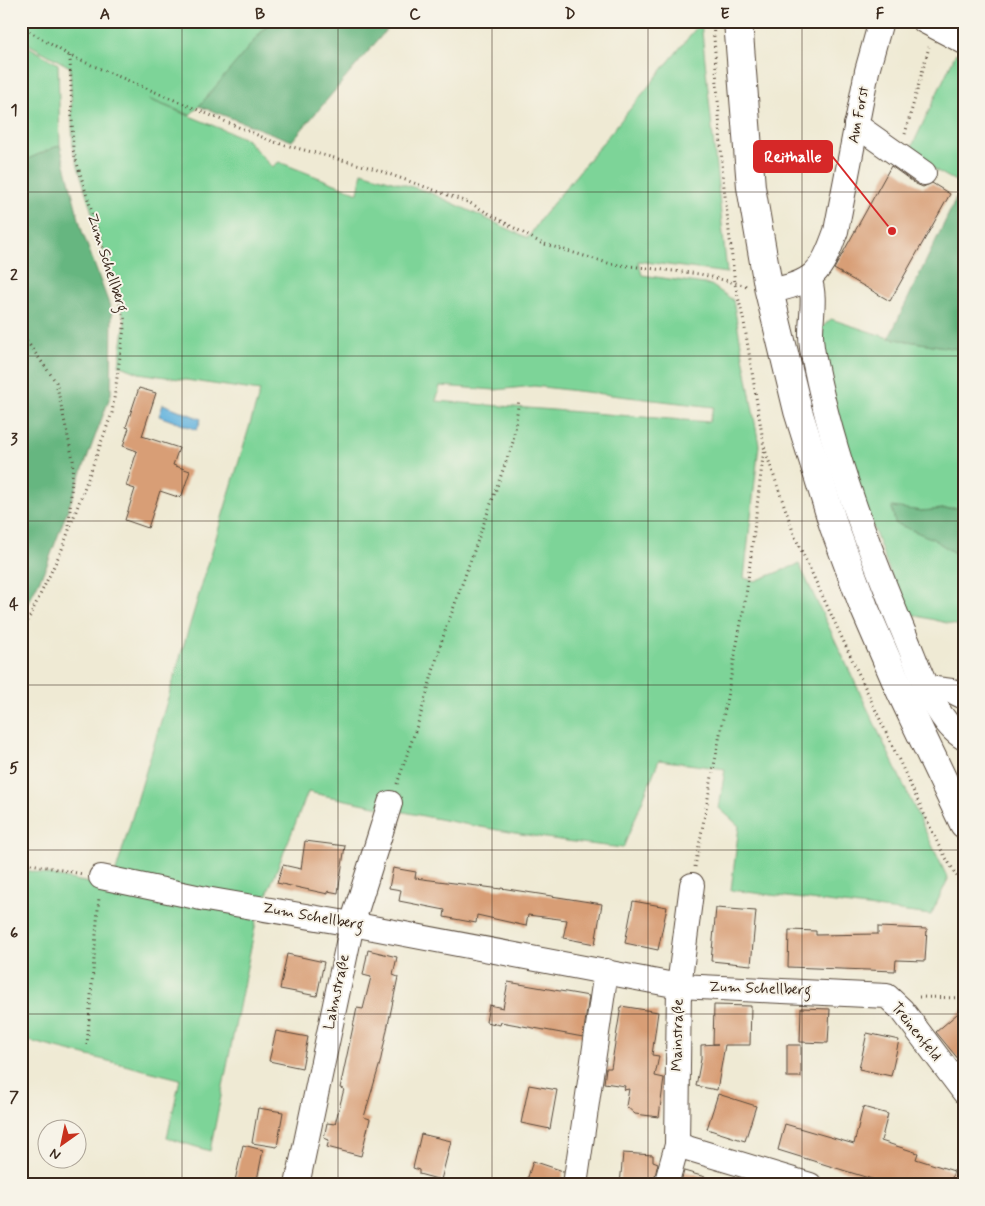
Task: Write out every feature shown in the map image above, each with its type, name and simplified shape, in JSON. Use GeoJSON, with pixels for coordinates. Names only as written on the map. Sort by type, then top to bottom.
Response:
{"type":"FeatureCollection","features":[{"type":"Feature","properties":{"kind":"main road"},"geometry":{"type":"LineString","coordinates":[[738,21],[751,187],[769,291],[798,411],[834,527],[895,679],[964,824]]}},
{"type":"Feature","properties":{"kind":"street","name":"Am Forst"},"geometry":{"type":"LineString","coordinates":[[769,291],[800,284],[818,271],[828,254],[836,231],[875,35],[881,21]]}},
{"type":"Feature","properties":{"kind":"street"},"geometry":{"type":"LineString","coordinates":[[929,24],[964,42]]}},
{"type":"Feature","properties":{"kind":"street"},"geometry":{"type":"LineString","coordinates":[[856,125],[924,172]]}},
{"type":"Feature","properties":{"kind":"street"},"geometry":{"type":"LineString","coordinates":[[809,278],[813,289],[814,304],[810,336],[823,404],[854,505],[884,585],[927,688],[942,717],[954,732],[964,738]]}},
{"type":"Feature","properties":{"kind":"street"},"geometry":{"type":"LineString","coordinates":[[927,688],[952,691],[964,697]]}},
{"type":"Feature","properties":{"kind":"street","name":"Lahnstraße"},"geometry":{"type":"LineString","coordinates":[[297,1185],[352,924],[390,803]]}},
{"type":"Feature","properties":{"kind":"street","name":"Zum Schellberg"},"geometry":{"type":"LineString","coordinates":[[100,877],[206,899],[352,924],[679,986],[887,996]]}},
{"type":"Feature","properties":{"kind":"street","name":"Mainstraße"},"geometry":{"type":"LineString","coordinates":[[666,1185],[677,1145],[679,986],[692,885]]}},
{"type":"Feature","properties":{"kind":"street"},"geometry":{"type":"LineString","coordinates":[[575,1185],[606,971]]}},
{"type":"Feature","properties":{"kind":"street","name":"Treinenfeld"},"geometry":{"type":"LineString","coordinates":[[887,996],[902,1010],[964,1092]]}},
{"type":"Feature","properties":{"kind":"street"},"geometry":{"type":"LineString","coordinates":[[677,1145],[810,1185]]}},
{"type":"Feature","properties":{"kind":"path"},"geometry":{"type":"LineString","coordinates":[[898,154],[924,69],[929,24]]}},
{"type":"Feature","properties":{"kind":"path"},"geometry":{"type":"LineString","coordinates":[[21,26],[70,56],[274,142],[372,168],[470,203],[541,242],[610,264],[700,274],[769,291]]}},
{"type":"Feature","properties":{"kind":"path","name":"Zum Schellberg"},"geometry":{"type":"LineString","coordinates":[[21,635],[68,532],[112,413],[125,321],[98,238],[73,150],[70,56]]}},
{"type":"Feature","properties":{"kind":"path"},"geometry":{"type":"LineString","coordinates":[[21,333],[56,382],[73,460],[68,532]]}},
{"type":"Feature","properties":{"kind":"path"},"geometry":{"type":"LineString","coordinates":[[390,803],[420,717],[442,640],[514,442],[519,398]]}},
{"type":"Feature","properties":{"kind":"path"},"geometry":{"type":"LineString","coordinates":[[692,885],[746,596],[764,447]]}},
{"type":"Feature","properties":{"kind":"path"},"geometry":{"type":"LineString","coordinates":[[21,862],[100,877],[87,1046]]}},
{"type":"Feature","properties":{"kind":"path"},"geometry":{"type":"LineString","coordinates":[[887,996],[964,998]]}},
{"type":"Feature","properties":{"kind":"green space"},"geometry":{"type":"Polygon","coordinates":[[[21,21],[270,21],[210,95],[190,115],[148,99],[246,139],[272,167],[279,162],[358,193],[362,172],[429,192],[528,238],[542,217],[701,22],[727,273],[638,261],[642,275],[711,285],[733,300],[759,445],[744,578],[755,581],[799,564],[948,879],[931,915],[731,890],[739,826],[719,808],[725,769],[659,760],[623,848],[504,831],[308,792],[265,899],[113,881],[260,391],[139,373],[119,365],[125,321],[73,150],[70,67],[21,40],[21,21]],[[440,386],[436,401],[709,422],[714,407],[534,386],[495,390],[440,386]]]}},
{"type":"Feature","properties":{"kind":"green space"},"geometry":{"type":"Polygon","coordinates":[[[271,21],[394,21],[292,141],[199,106],[271,21]]]}},
{"type":"Feature","properties":{"kind":"green space"},"geometry":{"type":"Polygon","coordinates":[[[21,42],[58,64],[60,145],[21,162],[21,42]]]}},
{"type":"Feature","properties":{"kind":"green space"},"geometry":{"type":"Polygon","coordinates":[[[956,53],[964,57],[964,174],[959,183],[908,155],[956,53]]]}},
{"type":"Feature","properties":{"kind":"green space"},"geometry":{"type":"Polygon","coordinates":[[[60,145],[82,231],[112,312],[111,394],[47,565],[21,617],[21,162],[60,145]]]}},
{"type":"Feature","properties":{"kind":"green space"},"geometry":{"type":"Polygon","coordinates":[[[964,182],[964,350],[889,338],[964,182]]]}},
{"type":"Feature","properties":{"kind":"green space"},"geometry":{"type":"Polygon","coordinates":[[[831,319],[889,338],[964,350],[964,507],[922,511],[892,508],[895,523],[933,539],[956,554],[964,555],[964,627],[905,613],[854,476],[817,332],[831,319]]]}},
{"type":"Feature","properties":{"kind":"green space"},"geometry":{"type":"Polygon","coordinates":[[[892,507],[922,511],[964,507],[964,555],[956,554],[933,539],[895,523],[892,507]]]}},
{"type":"Feature","properties":{"kind":"green space"},"geometry":{"type":"Polygon","coordinates":[[[25,870],[257,917],[210,1151],[167,1138],[180,1079],[21,1039],[21,889],[25,870]]]}},
{"type":"Feature","properties":{"kind":"water"},"geometry":{"type":"Polygon","coordinates":[[[163,404],[201,419],[197,430],[159,416],[163,404]]]}},
{"type":"Feature","properties":{"kind":"building"},"geometry":{"type":"Polygon","coordinates":[[[891,166],[916,184],[923,187],[932,183],[950,194],[890,301],[834,269],[891,166]]]}},
{"type":"Feature","properties":{"kind":"building"},"geometry":{"type":"Polygon","coordinates":[[[139,388],[156,393],[142,436],[179,448],[173,465],[190,471],[181,498],[160,491],[148,528],[125,520],[135,489],[126,486],[137,451],[123,446],[129,428],[126,427],[139,388]]]}},
{"type":"Feature","properties":{"kind":"building"},"geometry":{"type":"Polygon","coordinates":[[[305,841],[345,846],[338,893],[328,891],[328,894],[277,883],[283,865],[301,869],[305,841]]]}},
{"type":"Feature","properties":{"kind":"building"},"geometry":{"type":"Polygon","coordinates":[[[393,868],[416,872],[415,878],[501,888],[602,904],[595,944],[563,938],[567,920],[528,915],[526,926],[477,915],[476,923],[444,917],[445,910],[399,901],[401,890],[389,888],[393,868]]]}},
{"type":"Feature","properties":{"kind":"building"},"geometry":{"type":"Polygon","coordinates":[[[633,901],[667,907],[658,950],[625,943],[633,901]]]}},
{"type":"Feature","properties":{"kind":"building"},"geometry":{"type":"Polygon","coordinates":[[[716,908],[756,911],[751,965],[711,961],[716,908]]]}},
{"type":"Feature","properties":{"kind":"building"},"geometry":{"type":"Polygon","coordinates":[[[878,927],[927,929],[925,961],[896,960],[895,971],[788,967],[789,930],[816,931],[816,935],[878,934],[878,927]]]}},
{"type":"Feature","properties":{"kind":"building"},"geometry":{"type":"Polygon","coordinates":[[[368,950],[397,957],[393,975],[398,977],[380,1063],[364,1117],[370,1119],[361,1156],[327,1147],[329,1140],[324,1138],[327,1123],[335,1124],[344,1089],[340,1088],[357,1008],[363,1009],[371,977],[363,975],[368,950]]]}},
{"type":"Feature","properties":{"kind":"building"},"geometry":{"type":"Polygon","coordinates":[[[287,954],[324,962],[317,996],[280,989],[287,954]]]}},
{"type":"Feature","properties":{"kind":"building"},"geometry":{"type":"Polygon","coordinates":[[[508,982],[589,996],[583,1037],[501,1022],[500,1025],[486,1022],[489,1005],[503,1008],[508,982]]]}},
{"type":"Feature","properties":{"kind":"building"},"geometry":{"type":"Polygon","coordinates":[[[714,1005],[751,1006],[750,1045],[725,1045],[717,1090],[696,1086],[701,1059],[701,1045],[718,1044],[713,1044],[714,1005]]]}},
{"type":"Feature","properties":{"kind":"building"},"geometry":{"type":"Polygon","coordinates":[[[621,1006],[658,1012],[652,1055],[659,1056],[655,1076],[664,1078],[659,1117],[635,1114],[626,1106],[629,1089],[624,1090],[625,1086],[604,1083],[606,1068],[611,1068],[621,1006]]]}},
{"type":"Feature","properties":{"kind":"building"},"geometry":{"type":"Polygon","coordinates":[[[801,1008],[830,1009],[828,1043],[800,1042],[801,1008]]]}},
{"type":"Feature","properties":{"kind":"building"},"geometry":{"type":"Polygon","coordinates":[[[964,1008],[964,1066],[936,1032],[964,1008]]]}},
{"type":"Feature","properties":{"kind":"building"},"geometry":{"type":"Polygon","coordinates":[[[276,1031],[308,1037],[302,1068],[269,1061],[276,1031]]]}},
{"type":"Feature","properties":{"kind":"building"},"geometry":{"type":"Polygon","coordinates":[[[867,1033],[899,1040],[891,1076],[859,1069],[867,1033]]]}},
{"type":"Feature","properties":{"kind":"building"},"geometry":{"type":"Polygon","coordinates":[[[787,1045],[801,1045],[801,1077],[787,1077],[787,1045]]]}},
{"type":"Feature","properties":{"kind":"building"},"geometry":{"type":"Polygon","coordinates":[[[529,1085],[557,1090],[550,1129],[521,1123],[529,1085]]]}},
{"type":"Feature","properties":{"kind":"building"},"geometry":{"type":"Polygon","coordinates":[[[718,1094],[756,1106],[745,1141],[707,1129],[718,1094]]]}},
{"type":"Feature","properties":{"kind":"building"},"geometry":{"type":"Polygon","coordinates":[[[863,1107],[888,1114],[881,1141],[918,1153],[916,1159],[954,1171],[950,1185],[891,1185],[778,1150],[785,1124],[854,1144],[863,1107]]]}},
{"type":"Feature","properties":{"kind":"building"},"geometry":{"type":"Polygon","coordinates":[[[258,1108],[283,1112],[277,1147],[252,1143],[258,1108]]]}},
{"type":"Feature","properties":{"kind":"building"},"geometry":{"type":"Polygon","coordinates":[[[421,1134],[451,1141],[441,1180],[419,1174],[419,1170],[413,1168],[421,1134]]]}},
{"type":"Feature","properties":{"kind":"building"},"geometry":{"type":"Polygon","coordinates":[[[243,1145],[263,1150],[256,1185],[234,1185],[243,1145]]]}},
{"type":"Feature","properties":{"kind":"building"},"geometry":{"type":"Polygon","coordinates":[[[623,1153],[653,1155],[653,1161],[658,1163],[653,1185],[620,1185],[623,1153]]]}},
{"type":"Feature","properties":{"kind":"building"},"geometry":{"type":"Polygon","coordinates":[[[533,1161],[563,1171],[562,1185],[542,1185],[527,1180],[533,1161]]]}},
{"type":"Feature","properties":{"kind":"building"},"geometry":{"type":"Polygon","coordinates":[[[684,1171],[719,1181],[718,1185],[680,1185],[684,1171]]]}},
{"type":"Feature","properties":{"kind":"place","name":"Reithalle"},"geometry":{"type":"Point","coordinates":[892,231]}}]}
